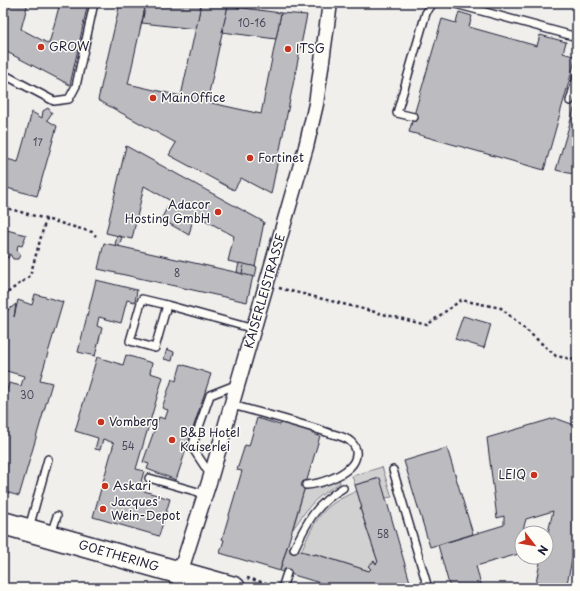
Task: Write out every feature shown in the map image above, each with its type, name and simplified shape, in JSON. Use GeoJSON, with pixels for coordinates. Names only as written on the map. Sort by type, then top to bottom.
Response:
{"type":"FeatureCollection","features":[{"type":"Feature","properties":{"kind":"main road","name":"GOETHERING"},"geometry":{"type":"LineString","coordinates":[[3,523],[28,530],[54,526],[177,580],[234,588]]}},
{"type":"Feature","properties":{"kind":"street","name":"KAISERLEISTRASSE"},"geometry":{"type":"LineString","coordinates":[[177,580],[211,476],[306,147],[316,104],[330,3]]}},
{"type":"Feature","properties":{"kind":"lane"},"geometry":{"type":"LineString","coordinates":[[3,74],[54,101],[69,99],[76,86],[94,3]]}},
{"type":"Feature","properties":{"kind":"lane"},"geometry":{"type":"LineString","coordinates":[[414,117],[397,113],[426,13],[433,3]]}},
{"type":"Feature","properties":{"kind":"lane"},"geometry":{"type":"LineString","coordinates":[[452,3],[577,37]]}},
{"type":"Feature","properties":{"kind":"lane"},"geometry":{"type":"LineString","coordinates":[[570,101],[577,77]]}},
{"type":"Feature","properties":{"kind":"lane"},"geometry":{"type":"LineString","coordinates":[[167,305],[155,348],[130,341],[142,299],[167,305],[254,329]]}},
{"type":"Feature","properties":{"kind":"lane"},"geometry":{"type":"LineString","coordinates":[[211,476],[192,447],[210,395],[238,384]]}},
{"type":"Feature","properties":{"kind":"lane"},"geometry":{"type":"LineString","coordinates":[[232,405],[322,430],[347,439],[352,443],[356,454],[356,460],[351,466],[336,476],[306,485]]}},
{"type":"Feature","properties":{"kind":"lane"},"geometry":{"type":"LineString","coordinates":[[28,530],[48,459]]}},
{"type":"Feature","properties":{"kind":"lane"},"geometry":{"type":"LineString","coordinates":[[393,470],[428,588]]}},
{"type":"Feature","properties":{"kind":"lane"},"geometry":{"type":"LineString","coordinates":[[149,478],[205,494]]}},
{"type":"Feature","properties":{"kind":"lane"},"geometry":{"type":"LineString","coordinates":[[294,549],[317,508],[328,497],[343,488]]}},
{"type":"Feature","properties":{"kind":"lane"},"geometry":{"type":"LineString","coordinates":[[282,588],[287,573]]}},
{"type":"Feature","properties":{"kind":"path"},"geometry":{"type":"LineString","coordinates":[[3,207],[92,232],[96,236]]}},
{"type":"Feature","properties":{"kind":"path"},"geometry":{"type":"LineString","coordinates":[[3,296],[30,276],[46,219]]}},
{"type":"Feature","properties":{"kind":"path"},"geometry":{"type":"LineString","coordinates":[[285,290],[427,325],[461,300],[501,308],[556,356],[577,360]]}},
{"type":"Feature","properties":{"kind":"shaded area"},"geometry":{"type":"Polygon","coordinates":[[[382,467],[392,497],[385,498],[379,478],[355,485],[352,476],[382,467]]]}},
{"type":"Feature","properties":{"kind":"shaded area"},"geometry":{"type":"Polygon","coordinates":[[[339,479],[340,483],[318,498],[293,529],[304,490],[339,479]]]}},
{"type":"Feature","properties":{"kind":"shaded area"},"geometry":{"type":"Polygon","coordinates":[[[357,491],[362,508],[360,509],[378,562],[376,564],[374,561],[369,566],[371,569],[369,571],[316,554],[301,551],[311,529],[322,514],[335,502],[357,491]]]}},
{"type":"Feature","properties":{"kind":"building","name":"GROW"},"geometry":{"type":"Polygon","coordinates":[[[3,3],[28,3],[21,29],[49,44],[60,3],[88,3],[70,85],[3,50],[3,3]]]}},
{"type":"Feature","properties":{"kind":"building","name":"MainOffice"},"geometry":{"type":"Polygon","coordinates":[[[120,3],[146,3],[128,84],[181,96],[201,4],[228,6],[207,102],[261,114],[281,13],[307,15],[271,194],[241,178],[234,190],[169,155],[176,143],[98,100],[120,3]]]}},
{"type":"Feature","properties":{"kind":"building"},"geometry":{"type":"Polygon","coordinates":[[[146,3],[201,4],[196,29],[142,23],[146,3]]]}},
{"type":"Feature","properties":{"kind":"building"},"geometry":{"type":"Polygon","coordinates":[[[228,6],[281,13],[276,39],[222,32],[228,6]]]}},
{"type":"Feature","properties":{"kind":"building"},"geometry":{"type":"Polygon","coordinates":[[[459,12],[472,16],[469,27],[537,46],[540,35],[566,42],[563,53],[576,57],[544,170],[409,132],[442,19],[456,23],[459,12]]]}},
{"type":"Feature","properties":{"kind":"building"},"geometry":{"type":"Polygon","coordinates":[[[577,99],[577,175],[556,170],[577,99]]]}},
{"type":"Feature","properties":{"kind":"building"},"geometry":{"type":"Polygon","coordinates":[[[48,108],[52,113],[47,120],[57,126],[37,196],[3,187],[3,158],[18,162],[32,112],[42,118],[43,111],[48,108]]]}},
{"type":"Feature","properties":{"kind":"building"},"geometry":{"type":"Polygon","coordinates":[[[126,146],[264,222],[255,267],[228,261],[234,236],[194,214],[189,235],[161,219],[171,201],[144,186],[132,239],[106,233],[126,146]]]}},
{"type":"Feature","properties":{"kind":"building"},"geometry":{"type":"Polygon","coordinates":[[[3,229],[26,235],[22,246],[18,245],[17,250],[20,255],[18,259],[13,259],[10,254],[8,258],[3,257],[3,229]]]}},
{"type":"Feature","properties":{"kind":"building"},"geometry":{"type":"Polygon","coordinates":[[[117,236],[122,237],[119,246],[115,245],[117,236]]]}},
{"type":"Feature","properties":{"kind":"building"},"geometry":{"type":"Polygon","coordinates":[[[104,243],[253,276],[247,302],[98,269],[104,243]]]}},
{"type":"Feature","properties":{"kind":"building"},"geometry":{"type":"Polygon","coordinates":[[[239,263],[244,264],[242,274],[237,272],[239,263]]]}},
{"type":"Feature","properties":{"kind":"building"},"geometry":{"type":"Polygon","coordinates":[[[244,264],[257,267],[255,277],[242,274],[244,264]]]}},
{"type":"Feature","properties":{"kind":"building"},"geometry":{"type":"Polygon","coordinates":[[[96,280],[137,290],[135,302],[127,300],[121,323],[99,317],[97,326],[102,328],[95,356],[78,352],[96,280]]]}},
{"type":"Feature","properties":{"kind":"building"},"geometry":{"type":"Polygon","coordinates":[[[35,294],[63,302],[40,380],[52,383],[19,496],[3,491],[3,404],[9,383],[21,386],[24,376],[3,370],[3,314],[16,304],[14,317],[18,300],[32,305],[35,294]]]}},
{"type":"Feature","properties":{"kind":"building"},"geometry":{"type":"Polygon","coordinates":[[[463,316],[491,324],[484,348],[455,339],[463,316]]]}},
{"type":"Feature","properties":{"kind":"building"},"geometry":{"type":"Polygon","coordinates":[[[167,349],[174,352],[172,361],[164,359],[167,349]]]}},
{"type":"Feature","properties":{"kind":"building"},"geometry":{"type":"Polygon","coordinates":[[[126,355],[152,363],[150,373],[163,377],[136,469],[144,471],[141,482],[146,484],[144,491],[170,499],[159,536],[93,517],[114,443],[103,439],[100,450],[95,449],[98,438],[75,431],[97,357],[123,365],[126,355]]]}},
{"type":"Feature","properties":{"kind":"building"},"geometry":{"type":"Polygon","coordinates":[[[181,364],[211,374],[176,480],[147,469],[149,464],[143,462],[159,417],[165,419],[168,410],[162,408],[172,379],[176,381],[181,364]]]}},
{"type":"Feature","properties":{"kind":"building"},"geometry":{"type":"Polygon","coordinates":[[[257,418],[280,425],[282,422],[312,431],[312,434],[320,436],[280,571],[220,553],[224,540],[222,539],[242,471],[237,470],[245,445],[249,446],[257,418]]]}},
{"type":"Feature","properties":{"kind":"building","name":"LEIQ"},"geometry":{"type":"Polygon","coordinates":[[[555,418],[577,426],[577,537],[566,588],[535,588],[539,565],[554,565],[554,525],[550,525],[553,511],[526,519],[524,525],[514,525],[514,555],[476,566],[482,588],[450,588],[438,545],[504,525],[504,516],[497,518],[487,438],[555,418]]]}},
{"type":"Feature","properties":{"kind":"building"},"geometry":{"type":"Polygon","coordinates":[[[447,448],[473,534],[430,547],[404,461],[447,448]]]}},
{"type":"Feature","properties":{"kind":"building"},"geometry":{"type":"Polygon","coordinates":[[[380,478],[410,582],[404,584],[405,588],[337,588],[280,571],[287,547],[369,571],[371,569],[368,566],[374,561],[376,564],[378,562],[360,508],[362,508],[355,485],[380,478]]]}},
{"type":"Feature","properties":{"kind":"place","name":"GROW"},"geometry":{"type":"Point","coordinates":[41,47]}},
{"type":"Feature","properties":{"kind":"place","name":"ITSG"},"geometry":{"type":"Point","coordinates":[288,49]}},
{"type":"Feature","properties":{"kind":"place","name":"MainOffice"},"geometry":{"type":"Point","coordinates":[153,98]}},
{"type":"Feature","properties":{"kind":"place","name":"Fortinet"},"geometry":{"type":"Point","coordinates":[250,158]}},
{"type":"Feature","properties":{"kind":"place","name":"Adacor Hosting GmbH"},"geometry":{"type":"Point","coordinates":[218,212]}},
{"type":"Feature","properties":{"kind":"place","name":"Vomberg"},"geometry":{"type":"Point","coordinates":[101,422]}},
{"type":"Feature","properties":{"kind":"place","name":"B&B Hotel Kaiserlei"},"geometry":{"type":"Point","coordinates":[172,440]}},
{"type":"Feature","properties":{"kind":"place","name":"LEIQ"},"geometry":{"type":"Point","coordinates":[534,475]}},
{"type":"Feature","properties":{"kind":"place","name":"Askari"},"geometry":{"type":"Point","coordinates":[105,486]}},
{"type":"Feature","properties":{"kind":"place","name":"Jacques' Wein-Depot"},"geometry":{"type":"Point","coordinates":[103,509]}}]}
